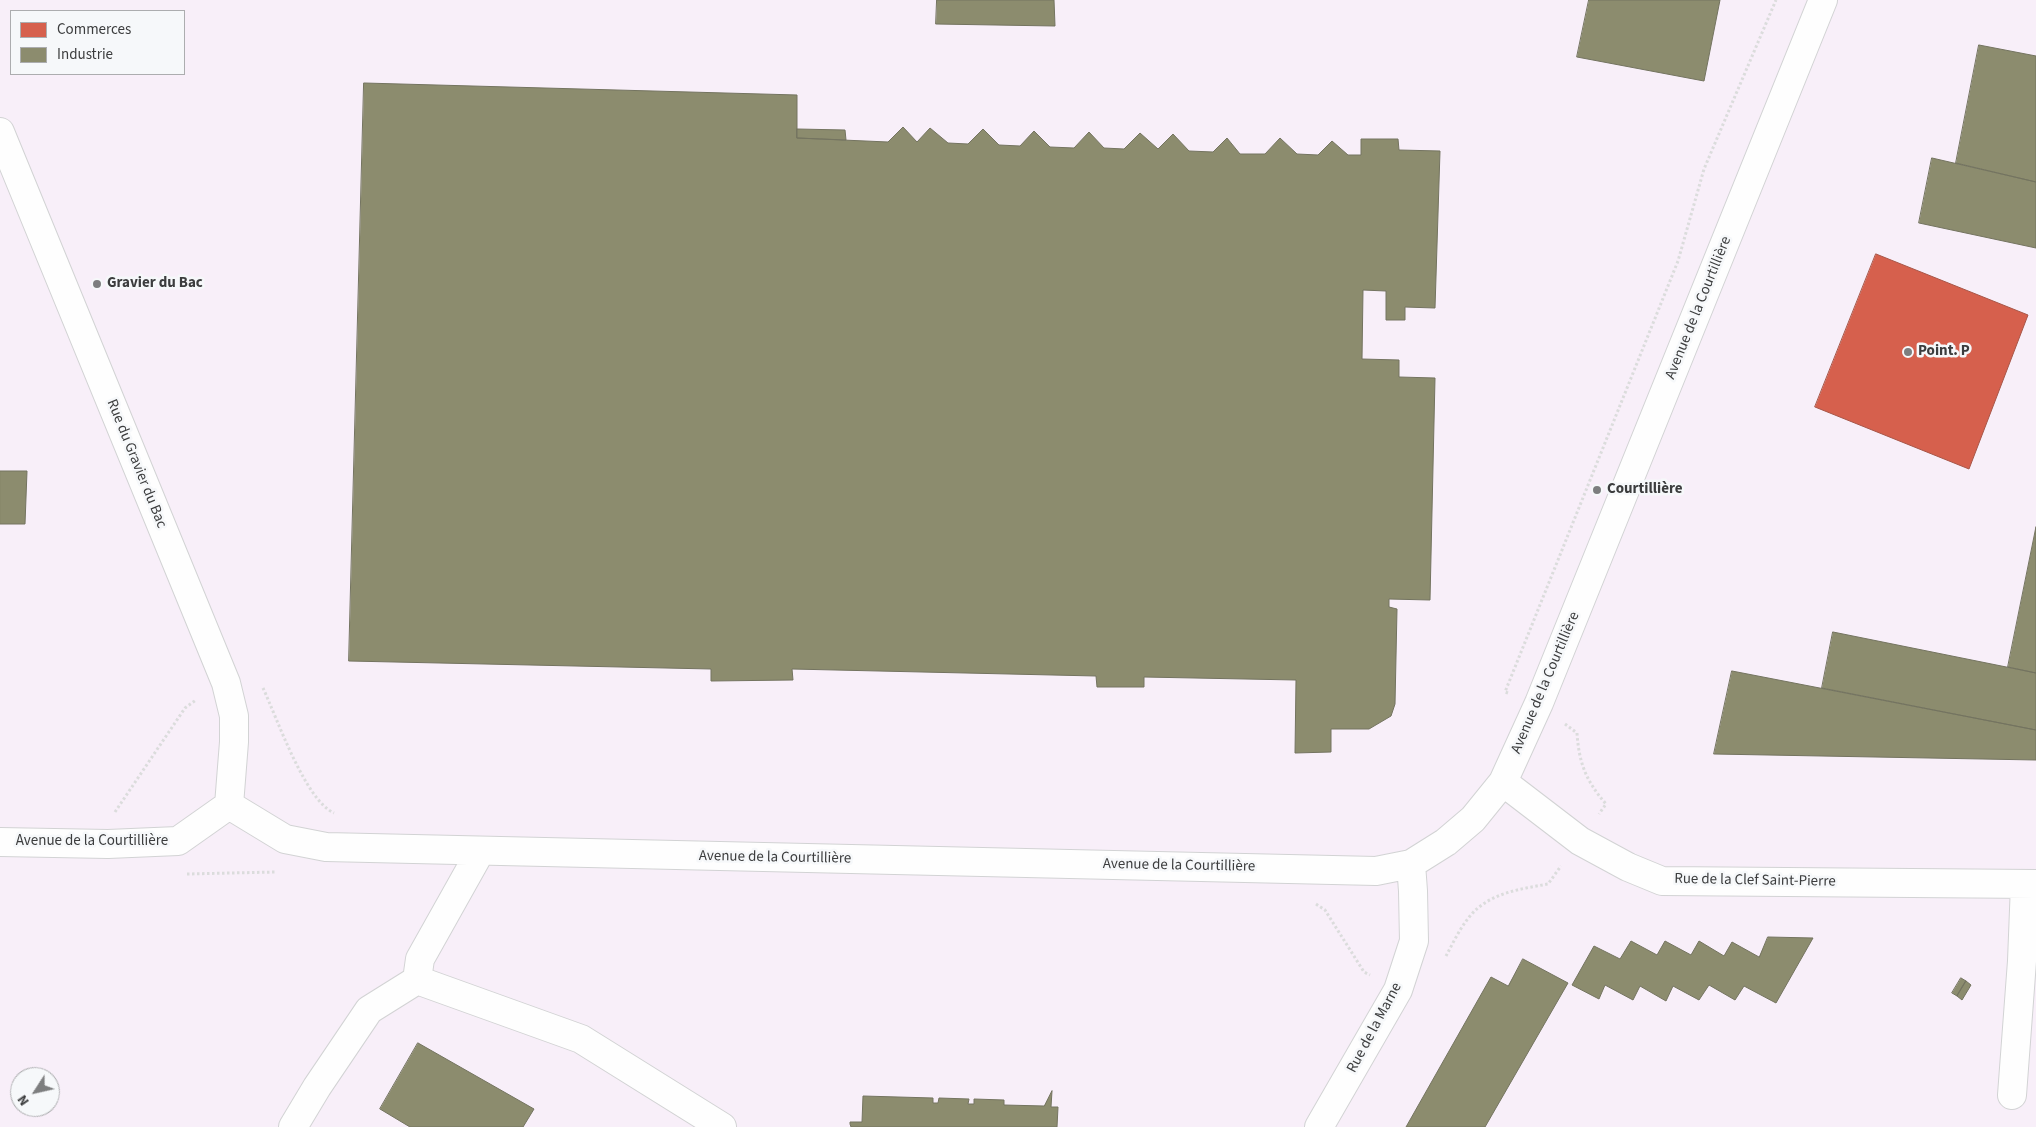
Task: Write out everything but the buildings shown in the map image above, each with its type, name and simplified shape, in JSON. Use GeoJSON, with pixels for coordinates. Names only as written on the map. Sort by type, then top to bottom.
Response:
{"type":"FeatureCollection","features":[{"type":"Feature","properties":{"kind":"street","name":"Avenue de la Courtillière"},"geometry":{"type":"LineString","coordinates":[[0,842],[108,844],[178,841],[229,805],[286,839],[326,847],[1376,871],[1411,864],[1446,842],[1473,819],[1502,782],[1546,685],[1822,0]]}},
{"type":"Feature","properties":{"kind":"street","name":"Rue du Gravier du Bac"},"geometry":{"type":"LineString","coordinates":[[0,132],[226,683],[234,716],[229,805]]}},
{"type":"Feature","properties":{"kind":"street","name":"Rue de la Clef Saint-Pierre"},"geometry":{"type":"LineString","coordinates":[[1502,782],[1580,841],[1628,867],[1662,880],[2031,884]]}},
{"type":"Feature","properties":{"kind":"street"},"geometry":{"type":"LineString","coordinates":[[294,1127],[317,1087],[369,1010],[417,980],[420,959],[480,852]]}},
{"type":"Feature","properties":{"kind":"street","name":"Rue de la Marne"},"geometry":{"type":"LineString","coordinates":[[1319,1127],[1398,990],[1414,941],[1411,864]]}},
{"type":"Feature","properties":{"kind":"street"},"geometry":{"type":"LineString","coordinates":[[2012,1095],[2022,960],[2031,884]]}},
{"type":"Feature","properties":{"kind":"street"},"geometry":{"type":"LineString","coordinates":[[417,980],[581,1039],[722,1127]]}},
{"type":"Feature","properties":{"kind":"shaded area"},"geometry":{"type":"Polygon","coordinates":[[[0,0],[2036,0],[2036,1127],[0,1127],[0,0]]]}},
{"type":"Feature","properties":{"kind":"place","name":"Gravier du Bac"},"geometry":{"type":"Point","coordinates":[97,284]}},
{"type":"Feature","properties":{"kind":"place","name":"Point. P"},"geometry":{"type":"Point","coordinates":[1908,352]}},
{"type":"Feature","properties":{"kind":"place","name":"Courtillière"},"geometry":{"type":"Point","coordinates":[1597,490]}}]}
